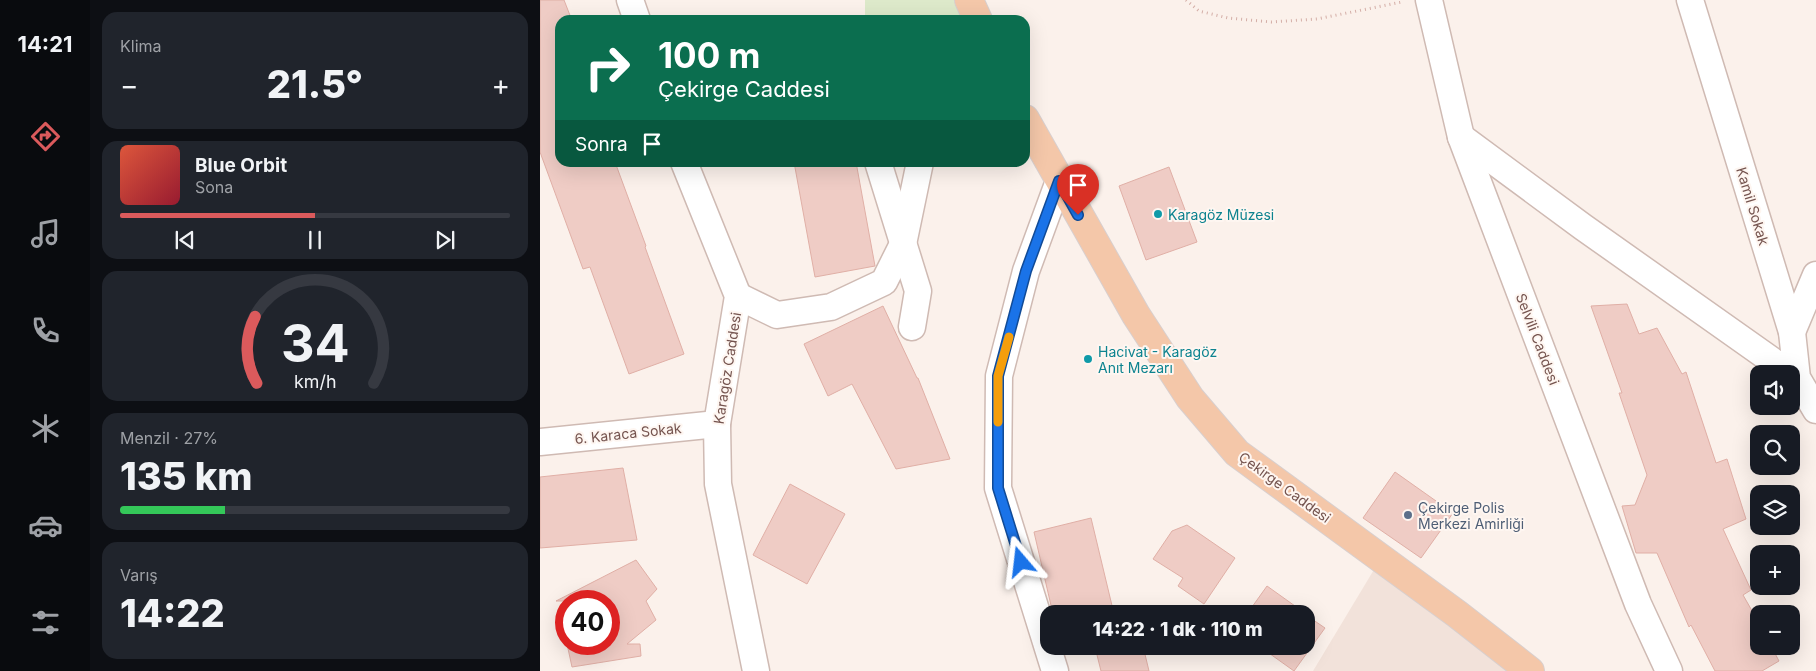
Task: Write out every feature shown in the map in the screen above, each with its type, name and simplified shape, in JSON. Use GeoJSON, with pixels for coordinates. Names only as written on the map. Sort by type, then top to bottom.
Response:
{"type":"FeatureCollection","features":[{"type":"Feature","properties":{"kind":"main road","name":"Çekirge Caddesi"},"geometry":{"type":"LineString","coordinates":[[1030,128],[1136,314],[1190,398],[1237,452],[1457,614],[1530,671]]}},
{"type":"Feature","properties":{"kind":"street"},"geometry":{"type":"LineString","coordinates":[[630,0],[635,15]]}},
{"type":"Feature","properties":{"kind":"street","name":"Kamil Sokak"},"geometry":{"type":"LineString","coordinates":[[1690,0],[1792,332],[1793,365]]}},
{"type":"Feature","properties":{"kind":"street","name":"Selvili Caddesi"},"geometry":{"type":"LineString","coordinates":[[1417,1],[1461,136],[1638,604],[1668,671]]}},
{"type":"Feature","properties":{"kind":"street"},"geometry":{"type":"LineString","coordinates":[[1461,136],[1583,227],[1779,365]]}},
{"type":"Feature","properties":{"kind":"street","name":"Karagöz Caddesi"},"geometry":{"type":"LineString","coordinates":[[686,167],[738,296],[717,424],[718,484],[756,671]]}},
{"type":"Feature","properties":{"kind":"street"},"geometry":{"type":"LineString","coordinates":[[880,167],[918,291],[912,327]]}},
{"type":"Feature","properties":{"kind":"street"},"geometry":{"type":"LineString","coordinates":[[738,296],[777,315],[831,307],[884,282],[904,244],[919,167]]}},
{"type":"Feature","properties":{"kind":"street"},"geometry":{"type":"LineString","coordinates":[[1055,671],[998,488],[998,376],[1026,271],[1059,181]]}},
{"type":"Feature","properties":{"kind":"street"},"geometry":{"type":"LineString","coordinates":[[1792,332],[1816,275]]}},
{"type":"Feature","properties":{"kind":"street","name":"Kamil Sokak"},"geometry":{"type":"LineString","coordinates":[[1800,386],[1816,410]]}},
{"type":"Feature","properties":{"kind":"street","name":"6. Karaca Sokak"},"geometry":{"type":"LineString","coordinates":[[540,442],[717,424]]}},
{"type":"Feature","properties":{"kind":"path"},"geometry":{"type":"LineString","coordinates":[[1186,0],[1199,11],[1228,18],[1271,22],[1318,19],[1417,1]]}},
{"type":"Feature","properties":{"kind":"shaded area"},"geometry":{"type":"Polygon","coordinates":[[[1381,558],[1530,671],[1313,671],[1381,558]]]}},
{"type":"Feature","properties":{"kind":"green space"},"geometry":{"type":"Polygon","coordinates":[[[865,0],[969,0],[966,15],[865,15],[865,0]]]}},
{"type":"Feature","properties":{"kind":"building"},"geometry":{"type":"Polygon","coordinates":[[[540,0],[564,0],[570,15],[555,15],[555,167],[617,167],[684,354],[629,374],[590,267],[583,269],[540,152],[540,0]]]}},
{"type":"Feature","properties":{"kind":"building"},"geometry":{"type":"Polygon","coordinates":[[[795,167],[857,167],[875,266],[815,277],[795,167]]]}},
{"type":"Feature","properties":{"kind":"building","name":"Karagöz Müzesi"},"geometry":{"type":"Polygon","coordinates":[[[1169,167],[1197,242],[1146,260],[1119,186],[1169,167]]]}},
{"type":"Feature","properties":{"kind":"building"},"geometry":{"type":"Polygon","coordinates":[[[1627,304],[1639,334],[1657,328],[1682,374],[1686,372],[1716,463],[1727,459],[1746,519],[1723,529],[1750,588],[1750,591],[1743,595],[1750,607],[1750,655],[1776,655],[1779,661],[1762,671],[1715,671],[1691,625],[1689,627],[1657,553],[1636,553],[1622,506],[1635,505],[1647,475],[1619,393],[1622,393],[1591,306],[1627,304]]]}},
{"type":"Feature","properties":{"kind":"building"},"geometry":{"type":"Polygon","coordinates":[[[883,306],[918,378],[950,459],[896,469],[852,384],[828,396],[804,344],[883,306]]]}},
{"type":"Feature","properties":{"kind":"building"},"geometry":{"type":"Polygon","coordinates":[[[623,468],[637,540],[540,548],[540,477],[623,468]]]}},
{"type":"Feature","properties":{"kind":"building","name":"Çekirge Polis Merkezi Amirliği"},"geometry":{"type":"Polygon","coordinates":[[[1395,472],[1453,513],[1421,558],[1363,518],[1395,472]]]}},
{"type":"Feature","properties":{"kind":"building"},"geometry":{"type":"Polygon","coordinates":[[[790,484],[845,514],[807,584],[753,555],[790,484]]]}},
{"type":"Feature","properties":{"kind":"building"},"geometry":{"type":"Polygon","coordinates":[[[1091,518],[1112,605],[1051,605],[1034,532],[1091,518]]]}},
{"type":"Feature","properties":{"kind":"building"},"geometry":{"type":"Polygon","coordinates":[[[1187,525],[1235,558],[1204,604],[1178,586],[1183,578],[1153,559],[1172,531],[1187,525]]]}},
{"type":"Feature","properties":{"kind":"building"},"geometry":{"type":"Polygon","coordinates":[[[636,560],[657,589],[646,601],[656,620],[627,644],[640,644],[641,656],[572,667],[569,655],[620,655],[620,590],[577,590],[636,560]]]}},
{"type":"Feature","properties":{"kind":"building"},"geometry":{"type":"Polygon","coordinates":[[[1267,586],[1294,605],[1253,605],[1267,586]]]}},
{"type":"Feature","properties":{"kind":"building"},"geometry":{"type":"Polygon","coordinates":[[[1315,621],[1325,628],[1315,642],[1315,621]]]}},
{"type":"Feature","properties":{"kind":"building"},"geometry":{"type":"Polygon","coordinates":[[[1097,655],[1145,655],[1149,671],[1101,671],[1097,655]]]}},
{"type":"Feature","properties":{"kind":"building"},"geometry":{"type":"Polygon","coordinates":[[[1272,655],[1306,655],[1294,671],[1272,655]]]}},
{"type":"Feature","properties":{"kind":"slow traffic"},"geometry":{"type":"LineString","coordinates":[[998,422],[998,376],[1009,337]]}},
{"type":"Feature","properties":{"kind":"place","name":"Karagöz Müzesi"},"geometry":{"type":"Point","coordinates":[1158,214]}},
{"type":"Feature","properties":{"kind":"place","name":"Hacivat - Karagöz Anıt Mezarı"},"geometry":{"type":"Point","coordinates":[1088,359]}},
{"type":"Feature","properties":{"kind":"place","name":"Çekirge Polis Merkezi Amirliği"},"geometry":{"type":"Point","coordinates":[1408,515]}},
{"type":"Feature","properties":{"kind":"route"},"geometry":{"type":"LineString","coordinates":[[1021,562],[998,488],[998,376],[1026,271],[1059,181],[1078,215]]}}]}
